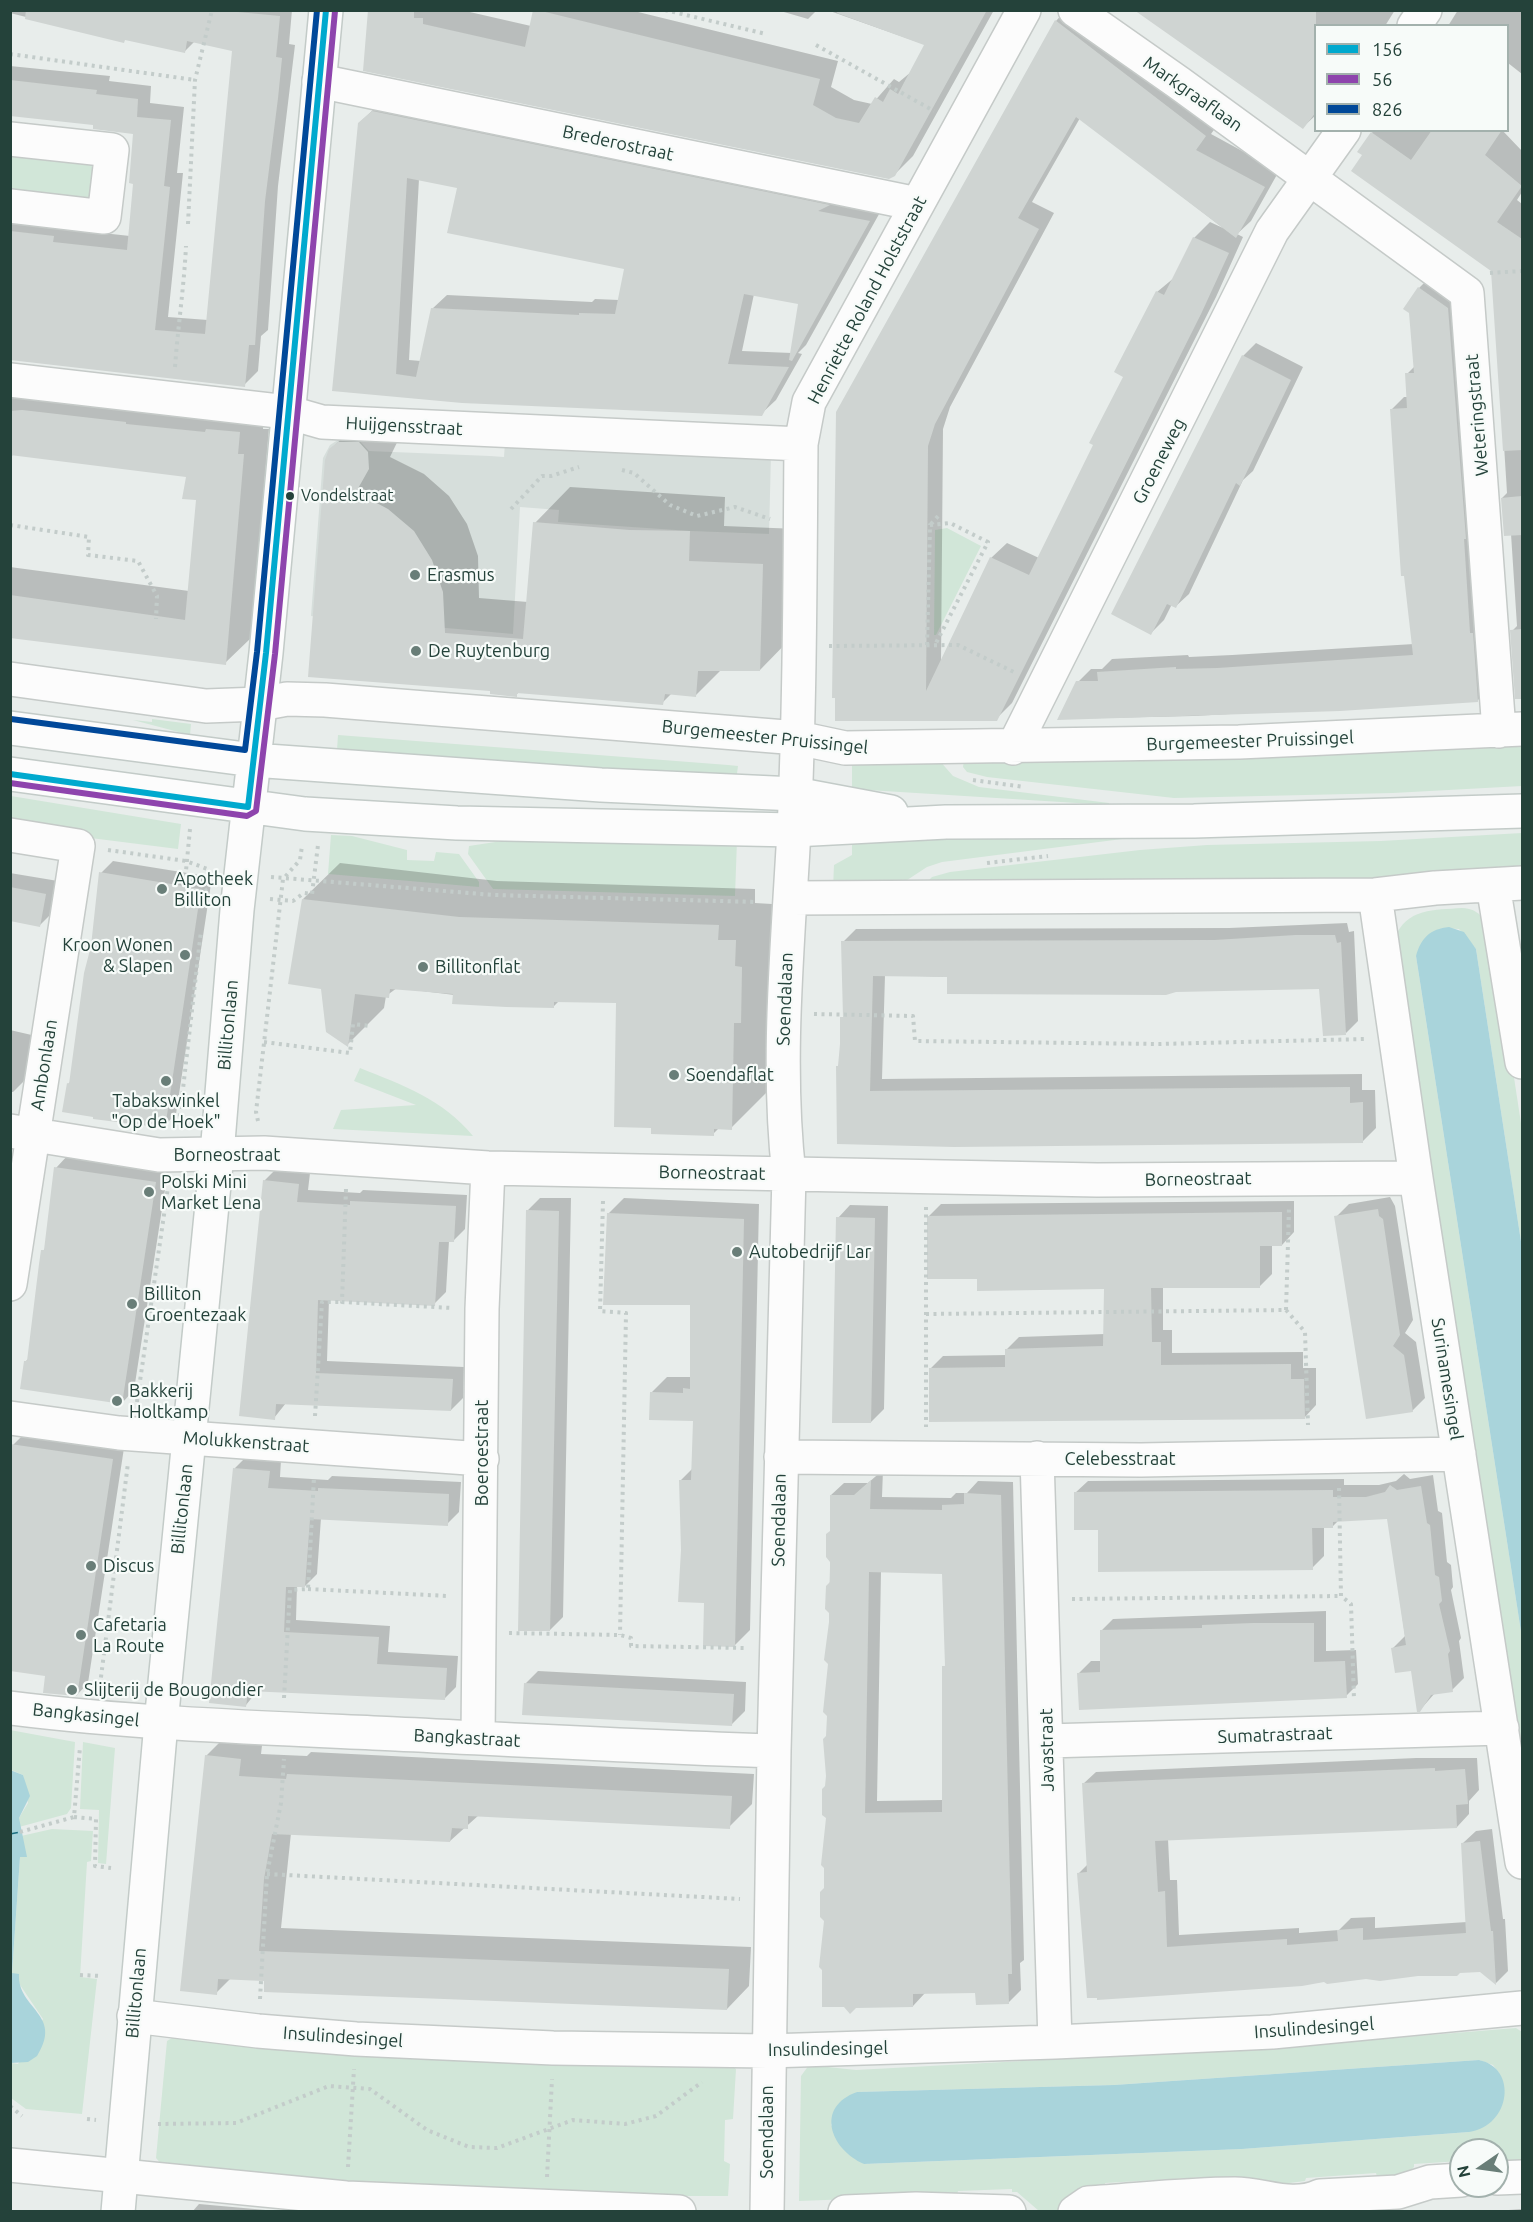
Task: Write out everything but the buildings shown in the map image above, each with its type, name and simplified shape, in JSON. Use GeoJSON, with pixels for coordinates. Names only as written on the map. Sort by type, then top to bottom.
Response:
{"type":"FeatureCollection","features":[{"type":"Feature","properties":{"kind":"street"},"geometry":{"type":"LineString","coordinates":[[253,760],[326,10]]}},
{"type":"Feature","properties":{"kind":"street","name":"Henriette Roland Holststraat"},"geometry":{"type":"LineString","coordinates":[[794,830],[798,738],[801,444],[809,402],[1024,10]]}},
{"type":"Feature","properties":{"kind":"street","name":"Markgraaflaan"},"geometry":{"type":"LineString","coordinates":[[1075,10],[1311,178]]}},
{"type":"Feature","properties":{"kind":"street"},"geometry":{"type":"LineString","coordinates":[[1415,24],[1425,10]]}},
{"type":"Feature","properties":{"kind":"street","name":"Brederostraat"},"geometry":{"type":"LineString","coordinates":[[319,81],[917,204]]}},
{"type":"Feature","properties":{"kind":"street","name":"Groeneweg"},"geometry":{"type":"LineString","coordinates":[[1013,748],[1272,231],[1343,132]]}},
{"type":"Feature","properties":{"kind":"street"},"geometry":{"type":"LineString","coordinates":[[10,139],[112,150],[104,217],[10,206]]}},
{"type":"Feature","properties":{"kind":"street","name":"Weteringstraat"},"geometry":{"type":"LineString","coordinates":[[1311,178],[1467,293],[1511,730]]}},
{"type":"Feature","properties":{"kind":"street","name":"Huijgensstraat"},"geometry":{"type":"LineString","coordinates":[[10,380],[287,412],[322,422],[801,444]]}},
{"type":"Feature","properties":{"kind":"street","name":"Burgemeester Pruissingel"},"geometry":{"type":"LineString","coordinates":[[10,678],[206,706],[260,704],[287,699],[325,700],[798,738],[844,748],[1013,748],[1239,742],[1511,730]]}},
{"type":"Feature","properties":{"kind":"street"},"geometry":{"type":"LineString","coordinates":[[10,728],[253,760],[601,785],[795,794],[946,822]]}},
{"type":"Feature","properties":{"kind":"street","name":"Billitonlaan"},"geometry":{"type":"LineString","coordinates":[[118,2211],[161,1723],[218,1154],[241,873],[253,760]]}},
{"type":"Feature","properties":{"kind":"street"},"geometry":{"type":"LineString","coordinates":[[10,774],[320,816],[457,823],[794,830],[946,822],[1194,821],[1522,810]]}},
{"type":"Feature","properties":{"kind":"street","name":"Soendalaan"},"geometry":{"type":"LineString","coordinates":[[767,2211],[776,1649],[789,1175],[783,1119],[784,1013],[794,830]]}},
{"type":"Feature","properties":{"kind":"street"},"geometry":{"type":"LineString","coordinates":[[10,835],[78,846]]}},
{"type":"Feature","properties":{"kind":"street","name":"Ambonlaan"},"geometry":{"type":"LineString","coordinates":[[10,1284],[22,1133],[78,846]]}},
{"type":"Feature","properties":{"kind":"street"},"geometry":{"type":"LineString","coordinates":[[790,898],[1375,895],[1508,884],[1522,1062]]}},
{"type":"Feature","properties":{"kind":"street","name":"Surinamesingel"},"geometry":{"type":"LineString","coordinates":[[1375,895],[1416,1178],[1522,1862]]}},
{"type":"Feature","properties":{"kind":"street","name":"Borneostraat"},"geometry":{"type":"LineString","coordinates":[[22,1133],[159,1155],[264,1153],[488,1168],[1097,1180],[1416,1178]]}},
{"type":"Feature","properties":{"kind":"street","name":"Boeroestraat"},"geometry":{"type":"LineString","coordinates":[[478,1738],[482,1309],[488,1168]]}},
{"type":"Feature","properties":{"kind":"street","name":"Molukkenstraat"},"geometry":{"type":"LineString","coordinates":[[10,1418],[132,1434],[482,1458]]}},
{"type":"Feature","properties":{"kind":"street","name":"Celebesstraat"},"geometry":{"type":"LineString","coordinates":[[781,1457],[1140,1460],[1459,1454]]}},
{"type":"Feature","properties":{"kind":"street","name":"Javastraat"},"geometry":{"type":"LineString","coordinates":[[1037,1458],[1055,2042]]}},
{"type":"Feature","properties":{"kind":"street","name":"Bangkasingel"},"geometry":{"type":"LineString","coordinates":[[10,1708],[82,1717],[161,1723]]}},
{"type":"Feature","properties":{"kind":"street","name":"Bangkastraat"},"geometry":{"type":"LineString","coordinates":[[161,1723],[478,1738],[551,1744],[774,1751]]}},
{"type":"Feature","properties":{"kind":"street","name":"Sumatrastraat"},"geometry":{"type":"LineString","coordinates":[[1047,1741],[1502,1728]]}},
{"type":"Feature","properties":{"kind":"street","name":"Insulindesingel"},"geometry":{"type":"LineString","coordinates":[[134,2016],[258,2031],[356,2038],[553,2048],[768,2050],[1055,2042],[1272,2032],[1522,2008]]}},
{"type":"Feature","properties":{"kind":"street"},"geometry":{"type":"LineString","coordinates":[[10,2165],[346,2198],[679,2211]]}},
{"type":"Feature","properties":{"kind":"street"},"geometry":{"type":"LineString","coordinates":[[1075,2211],[1088,2204],[1237,2194],[1273,2202],[1309,2201],[1320,2196],[1398,2192],[1430,2182],[1449,2181]]}},
{"type":"Feature","properties":{"kind":"street"},"geometry":{"type":"LineString","coordinates":[[845,2211],[916,2209],[1009,2211]]}},
{"type":"Feature","properties":{"kind":"path"},"geometry":{"type":"LineString","coordinates":[[188,224],[195,80],[212,10]]}},
{"type":"Feature","properties":{"kind":"path"},"geometry":{"type":"LineString","coordinates":[[665,10],[766,34]]}},
{"type":"Feature","properties":{"kind":"path"},"geometry":{"type":"LineString","coordinates":[[816,45],[960,128]]}},
{"type":"Feature","properties":{"kind":"path"},"geometry":{"type":"LineString","coordinates":[[10,54],[195,80]]}},
{"type":"Feature","properties":{"kind":"path"},"geometry":{"type":"LineString","coordinates":[[172,399],[179,318],[183,306],[186,246]]}},
{"type":"Feature","properties":{"kind":"path"},"geometry":{"type":"LineString","coordinates":[[511,509],[542,476],[551,476],[581,467]]}},
{"type":"Feature","properties":{"kind":"path"},"geometry":{"type":"LineString","coordinates":[[613,468],[634,473],[670,505],[697,516],[735,507],[776,522]]}},
{"type":"Feature","properties":{"kind":"path"},"geometry":{"type":"LineString","coordinates":[[927,645],[930,525],[941,513]]}},
{"type":"Feature","properties":{"kind":"path"},"geometry":{"type":"LineString","coordinates":[[930,525],[950,523],[988,542],[935,645]]}},
{"type":"Feature","properties":{"kind":"path"},"geometry":{"type":"LineString","coordinates":[[10,525],[89,537],[88,555],[138,561],[157,596],[156,619]]}},
{"type":"Feature","properties":{"kind":"path"},"geometry":{"type":"LineString","coordinates":[[799,651],[827,651],[828,646],[958,645],[1043,688]]}},
{"type":"Feature","properties":{"kind":"path"},"geometry":{"type":"LineString","coordinates":[[190,828],[185,881],[200,883],[205,892],[204,904]]}},
{"type":"Feature","properties":{"kind":"path"},"geometry":{"type":"LineString","coordinates":[[283,879],[300,860],[303,836]]}},
{"type":"Feature","properties":{"kind":"path"},"geometry":{"type":"LineString","coordinates":[[264,898],[293,901],[304,893],[312,894],[319,839]]}},
{"type":"Feature","properties":{"kind":"path"},"geometry":{"type":"LineString","coordinates":[[78,846],[186,861]]}},
{"type":"Feature","properties":{"kind":"path"},"geometry":{"type":"LineString","coordinates":[[241,873],[283,879],[494,895],[758,902],[790,898]]}},
{"type":"Feature","properties":{"kind":"path","name":"Billitonlaan"},"geometry":{"type":"LineString","coordinates":[[256,1112],[283,879]]}},
{"type":"Feature","properties":{"kind":"path"},"geometry":{"type":"LineString","coordinates":[[205,892],[211,892]]}},
{"type":"Feature","properties":{"kind":"path","name":"Billitonlaan"},"geometry":{"type":"LineString","coordinates":[[109,1686],[100,1684],[132,1434],[174,1154],[201,927]]}},
{"type":"Feature","properties":{"kind":"path"},"geometry":{"type":"LineString","coordinates":[[784,1013],[913,1016],[915,1041],[1159,1044],[1396,1038]]}},
{"type":"Feature","properties":{"kind":"path"},"geometry":{"type":"LineString","coordinates":[[264,1042],[350,1053],[353,1024],[370,1026]]}},
{"type":"Feature","properties":{"kind":"path"},"geometry":{"type":"LineString","coordinates":[[342,1302],[347,1159]]}},
{"type":"Feature","properties":{"kind":"path"},"geometry":{"type":"LineString","coordinates":[[604,1170],[600,1311],[626,1313],[620,1635]]}},
{"type":"Feature","properties":{"kind":"path"},"geometry":{"type":"LineString","coordinates":[[925,1177],[926,1458]]}},
{"type":"Feature","properties":{"kind":"path"},"geometry":{"type":"LineString","coordinates":[[1289,1179],[1286,1310],[1305,1332],[1324,1455],[1341,1596]]}},
{"type":"Feature","properties":{"kind":"path"},"geometry":{"type":"LineString","coordinates":[[308,1589],[313,1446],[322,1302],[482,1309]]}},
{"type":"Feature","properties":{"kind":"path"},"geometry":{"type":"LineString","coordinates":[[926,1314],[1286,1310]]}},
{"type":"Feature","properties":{"kind":"path"},"geometry":{"type":"LineString","coordinates":[[258,2031],[267,1874],[281,1803],[286,1729],[284,1695],[290,1590],[480,1597]]}},
{"type":"Feature","properties":{"kind":"path"},"geometry":{"type":"LineString","coordinates":[[1042,1600],[1341,1596],[1351,1604],[1355,1733]]}},
{"type":"Feature","properties":{"kind":"path"},"geometry":{"type":"LineString","coordinates":[[480,1632],[620,1635],[631,1638],[631,1646],[776,1649]]}},
{"type":"Feature","properties":{"kind":"path"},"geometry":{"type":"LineString","coordinates":[[74,1817],[82,1717]]}},
{"type":"Feature","properties":{"kind":"path"},"geometry":{"type":"LineString","coordinates":[[20,1832],[74,1817],[96,1819],[95,1866],[111,1868]]}},
{"type":"Feature","properties":{"kind":"path"},"geometry":{"type":"LineString","coordinates":[[267,1874],[772,1901]]}},
{"type":"Feature","properties":{"kind":"path"},"geometry":{"type":"LineString","coordinates":[[80,1974],[101,1976]]}},
{"type":"Feature","properties":{"kind":"path"},"geometry":{"type":"LineString","coordinates":[[346,2198],[356,2038]]}},
{"type":"Feature","properties":{"kind":"path"},"geometry":{"type":"LineString","coordinates":[[546,2207],[553,2048]]}},
{"type":"Feature","properties":{"kind":"path"},"geometry":{"type":"LineString","coordinates":[[152,2124],[236,2123],[329,2086],[370,2089],[427,2130],[469,2147],[497,2148],[549,2126],[573,2120],[625,2124],[656,2116],[710,2076]]}},
{"type":"Feature","properties":{"kind":"path"},"geometry":{"type":"LineString","coordinates":[[10,2106],[22,2116]]}},
{"type":"Feature","properties":{"kind":"shaded area","name":"Erasmus"},"geometry":{"type":"Polygon","coordinates":[[[341,438],[359,440],[369,451],[504,457],[505,442],[771,454],[769,534],[558,522],[559,510],[520,507],[513,634],[311,616],[323,458],[330,445],[341,438]]]}},
{"type":"Feature","properties":{"kind":"green space"},"geometry":{"type":"Polygon","coordinates":[[[11,151],[82,159],[92,166],[98,177],[90,200],[11,197],[11,151]]]}},
{"type":"Feature","properties":{"kind":"green space"},"geometry":{"type":"Polygon","coordinates":[[[947,528],[981,546],[934,635],[935,530],[947,528]]]}},
{"type":"Feature","properties":{"kind":"green space"},"geometry":{"type":"Polygon","coordinates":[[[152,719],[191,724],[190,735],[133,720],[152,722],[152,719]]]}},
{"type":"Feature","properties":{"kind":"green space"},"geometry":{"type":"Polygon","coordinates":[[[338,735],[738,766],[736,781],[337,750],[338,735]]]}},
{"type":"Feature","properties":{"kind":"green space"},"geometry":{"type":"Polygon","coordinates":[[[1522,739],[1522,786],[1393,793],[1174,798],[987,777],[967,772],[963,767],[964,760],[1522,739]]]}},
{"type":"Feature","properties":{"kind":"green space"},"geometry":{"type":"Polygon","coordinates":[[[852,757],[939,760],[953,776],[979,787],[1109,803],[1109,805],[852,789],[852,757]]]}},
{"type":"Feature","properties":{"kind":"green space"},"geometry":{"type":"Polygon","coordinates":[[[11,796],[181,824],[178,849],[11,828],[11,796]]]}},
{"type":"Feature","properties":{"kind":"green space"},"geometry":{"type":"Polygon","coordinates":[[[1522,833],[1522,872],[1321,886],[926,883],[932,877],[950,872],[1140,850],[1207,845],[1381,841],[1522,833]]]}},
{"type":"Feature","properties":{"kind":"green space"},"geometry":{"type":"Polygon","coordinates":[[[331,835],[352,836],[407,850],[407,860],[434,861],[436,852],[459,854],[479,882],[479,887],[328,874],[331,835]]]}},
{"type":"Feature","properties":{"kind":"green space"},"geometry":{"type":"Polygon","coordinates":[[[535,836],[737,840],[735,896],[493,889],[468,854],[469,846],[535,836]]]}},
{"type":"Feature","properties":{"kind":"green space"},"geometry":{"type":"Polygon","coordinates":[[[1138,837],[942,862],[927,867],[898,886],[833,888],[834,865],[852,855],[852,840],[1138,837]]]}},
{"type":"Feature","properties":{"kind":"green space"},"geometry":{"type":"Polygon","coordinates":[[[1462,908],[1477,913],[1484,919],[1492,933],[1522,1130],[1522,1248],[1476,949],[1459,929],[1442,928],[1416,956],[1522,1638],[1522,1776],[1395,938],[1406,921],[1422,912],[1462,908]]]}},
{"type":"Feature","properties":{"kind":"green space"},"geometry":{"type":"Polygon","coordinates":[[[360,1068],[421,1094],[449,1112],[473,1136],[333,1129],[341,1110],[416,1105],[354,1081],[360,1068]]]}},
{"type":"Feature","properties":{"kind":"green space"},"geometry":{"type":"Polygon","coordinates":[[[10,1730],[75,1742],[71,1808],[67,1814],[19,1827],[19,1818],[28,1803],[23,1775],[11,1770],[10,1730]]]}},
{"type":"Feature","properties":{"kind":"green space"},"geometry":{"type":"Polygon","coordinates":[[[83,1742],[115,1748],[106,1864],[98,1863],[99,1810],[80,1809],[83,1742]]]}},
{"type":"Feature","properties":{"kind":"green space"},"geometry":{"type":"Polygon","coordinates":[[[52,1829],[93,1831],[91,1861],[87,1862],[80,1977],[97,1979],[82,2114],[26,2109],[11,2098],[11,2063],[18,2064],[43,2019],[12,1973],[20,1857],[26,1857],[21,1836],[52,1829]]]}},
{"type":"Feature","properties":{"kind":"green space"},"geometry":{"type":"Polygon","coordinates":[[[1516,2028],[1522,2032],[1522,2162],[1509,2160],[1509,2138],[1449,2138],[1449,2162],[1414,2164],[1414,2167],[1398,2184],[1377,2177],[1376,2173],[1306,2178],[1305,2181],[1266,2186],[1208,2180],[1207,2177],[1105,2183],[1105,2187],[1078,2189],[1057,2210],[1039,2211],[1017,2192],[1012,2192],[1012,2189],[958,2191],[957,2195],[799,2201],[801,2076],[809,2065],[856,2070],[1282,2047],[1516,2028]],[[1479,2060],[1114,2085],[857,2092],[838,2105],[831,2125],[864,2164],[1242,2149],[1469,2132],[1499,2073],[1493,2065],[1479,2060]]]}},
{"type":"Feature","properties":{"kind":"green space"},"geometry":{"type":"Polygon","coordinates":[[[177,2035],[730,2064],[736,2069],[733,2119],[725,2120],[724,2161],[730,2164],[728,2196],[557,2196],[352,2184],[163,2166],[156,2158],[167,2041],[177,2035]]]}},
{"type":"Feature","properties":{"kind":"water"},"geometry":{"type":"Polygon","coordinates":[[[1449,927],[1464,932],[1476,949],[1522,1248],[1522,1638],[1416,956],[1427,936],[1432,932],[1449,927]]]}},
{"type":"Feature","properties":{"kind":"water"},"geometry":{"type":"Polygon","coordinates":[[[10,1770],[23,1775],[30,1796],[19,1818],[27,1857],[20,1857],[12,1973],[19,1974],[20,1986],[43,2021],[45,2030],[44,2042],[37,2056],[28,2062],[10,2063],[10,1770]]]}},
{"type":"Feature","properties":{"kind":"water"},"geometry":{"type":"Polygon","coordinates":[[[1479,2060],[1491,2065],[1500,2074],[1504,2085],[1504,2097],[1501,2109],[1494,2119],[1483,2128],[1469,2132],[1242,2149],[864,2164],[843,2149],[832,2128],[832,2117],[836,2107],[844,2099],[857,2092],[1114,2085],[1479,2060]]]}},
{"type":"Feature","properties":{"kind":"ferry route"},"geometry":{"type":"LineString","coordinates":[[10,1834],[20,1832]]}},
{"type":"Feature","properties":{"kind":"transit line","name":"826"},"geometry":{"type":"LineString","coordinates":[[11,719],[245,750],[257,652],[317,10]]}},
{"type":"Feature","properties":{"kind":"transit line","name":"156"},"geometry":{"type":"LineString","coordinates":[[10,774],[248,807],[266,653],[326,10]]}},
{"type":"Feature","properties":{"kind":"transit line","name":"56"},"geometry":{"type":"LineString","coordinates":[[10,783],[247,816],[256,811],[275,654],[335,11]]}},
{"type":"Feature","properties":{"kind":"place","name":"Vondelstraat"},"geometry":{"type":"Point","coordinates":[290,496]}},
{"type":"Feature","properties":{"kind":"place","name":"Erasmus"},"geometry":{"type":"Point","coordinates":[415,575]}},
{"type":"Feature","properties":{"kind":"place","name":"De Ruytenburg"},"geometry":{"type":"Point","coordinates":[416,651]}},
{"type":"Feature","properties":{"kind":"place","name":"Apotheek Billiton"},"geometry":{"type":"Point","coordinates":[162,889]}},
{"type":"Feature","properties":{"kind":"place","name":"Kroon Wonen & Slapen"},"geometry":{"type":"Point","coordinates":[185,955]}},
{"type":"Feature","properties":{"kind":"place","name":"Billitonflat"},"geometry":{"type":"Point","coordinates":[423,967]}},
{"type":"Feature","properties":{"kind":"place","name":"Soendaflat"},"geometry":{"type":"Point","coordinates":[674,1075]}},
{"type":"Feature","properties":{"kind":"place","name":"Tabakswinkel \"Op de Hoek\""},"geometry":{"type":"Point","coordinates":[166,1081]}},
{"type":"Feature","properties":{"kind":"place","name":"Polski Mini Market Lena"},"geometry":{"type":"Point","coordinates":[149,1192]}},
{"type":"Feature","properties":{"kind":"place","name":"Autobedrijf Lar"},"geometry":{"type":"Point","coordinates":[737,1252]}},
{"type":"Feature","properties":{"kind":"place","name":"Billiton Groentezaak"},"geometry":{"type":"Point","coordinates":[132,1304]}},
{"type":"Feature","properties":{"kind":"place","name":"Bakkerij Holtkamp"},"geometry":{"type":"Point","coordinates":[117,1401]}},
{"type":"Feature","properties":{"kind":"place","name":"Discus"},"geometry":{"type":"Point","coordinates":[91,1566]}},
{"type":"Feature","properties":{"kind":"place","name":"Cafetaria La Route"},"geometry":{"type":"Point","coordinates":[81,1635]}},
{"type":"Feature","properties":{"kind":"place","name":"Slijterij de Bougondier"},"geometry":{"type":"Point","coordinates":[72,1690]}}]}
